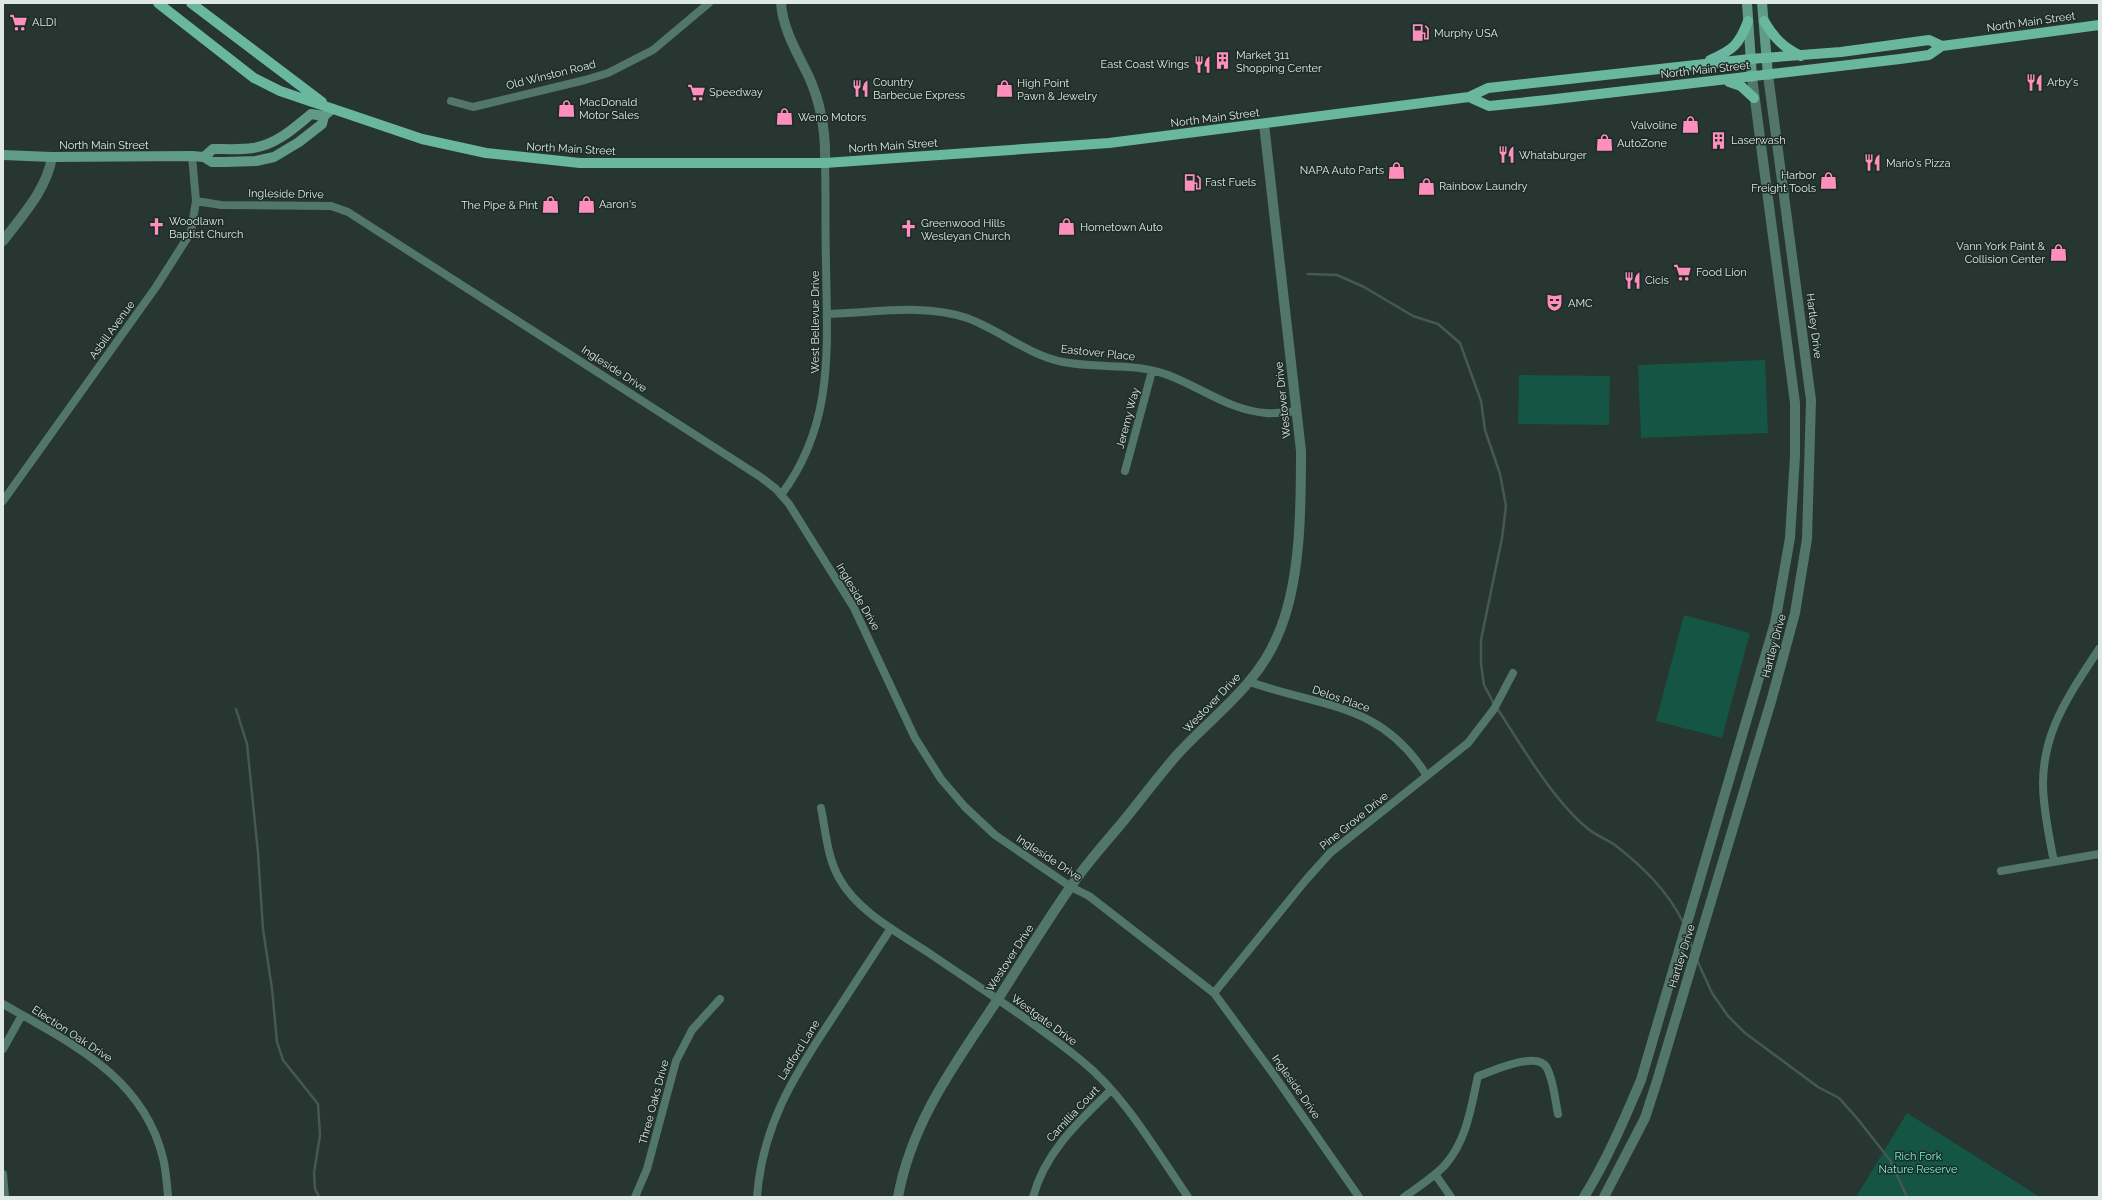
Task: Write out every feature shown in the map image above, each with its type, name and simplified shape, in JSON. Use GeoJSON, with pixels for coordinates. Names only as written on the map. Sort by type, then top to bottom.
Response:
{"type":"FeatureCollection","features":[{"type":"Feature","properties":{"kind":"main road"},"geometry":{"type":"LineString","coordinates":[[158,3],[254,78],[328,112]]}},
{"type":"Feature","properties":{"kind":"main road"},"geometry":{"type":"LineString","coordinates":[[191,3],[328,112]]}},
{"type":"Feature","properties":{"kind":"main road"},"geometry":{"type":"LineString","coordinates":[[1747,3],[1752,77]]}},
{"type":"Feature","properties":{"kind":"main road"},"geometry":{"type":"LineString","coordinates":[[1762,3],[1768,75]]}},
{"type":"Feature","properties":{"kind":"main road"},"geometry":{"type":"LineString","coordinates":[[1701,64],[1733,48],[1742,38],[1748,21]]}},
{"type":"Feature","properties":{"kind":"main road"},"geometry":{"type":"LineString","coordinates":[[1764,21],[1775,39],[1790,51],[1801,56]]}},
{"type":"Feature","properties":{"kind":"main road","name":"North Main Street"},"geometry":{"type":"LineString","coordinates":[[1470,97],[1489,106],[1752,77],[1929,55],[1942,46],[2099,25]]}},
{"type":"Feature","properties":{"kind":"main road","name":"North Main Street"},"geometry":{"type":"LineString","coordinates":[[204,157],[213,149],[254,148],[268,144],[283,136],[311,114],[328,112],[422,139],[486,153],[535,160],[580,164],[825,163],[1109,143],[1470,97],[1488,88],[1701,64],[1801,56],[1929,40],[1942,46]]}},
{"type":"Feature","properties":{"kind":"main road"},"geometry":{"type":"LineString","coordinates":[[1900,59],[1902,50],[1907,43]]}},
{"type":"Feature","properties":{"kind":"main road"},"geometry":{"type":"LineString","coordinates":[[1725,80],[1741,86],[1754,98]]}},
{"type":"Feature","properties":{"kind":"main road","name":"North Main Street"},"geometry":{"type":"LineString","coordinates":[[3,155],[52,157],[192,156],[204,157],[212,162],[256,161],[274,157],[298,142],[322,124],[328,112]]}},
{"type":"Feature","properties":{"kind":"street","name":"Old Winston Road"},"geometry":{"type":"LineString","coordinates":[[451,101],[472,107],[581,81],[608,73],[653,50],[709,3]]}},
{"type":"Feature","properties":{"kind":"street"},"geometry":{"type":"LineString","coordinates":[[781,3],[782,15],[789,36],[818,101],[826,146],[825,163]]}},
{"type":"Feature","properties":{"kind":"street","name":"Hartley Drive"},"geometry":{"type":"LineString","coordinates":[[1604,1197],[1645,1118],[1772,698],[1795,613],[1807,539],[1811,400],[1768,75]]}},
{"type":"Feature","properties":{"kind":"street","name":"Hartley Drive"},"geometry":{"type":"LineString","coordinates":[[1584,1197],[1599,1172],[1638,1087],[1775,623],[1791,530],[1795,456],[1795,403],[1752,77]]}},
{"type":"Feature","properties":{"kind":"street","name":"Westover Drive"},"geometry":{"type":"LineString","coordinates":[[898,1197],[914,1140],[933,1098],[1071,887],[1177,755],[1250,682],[1278,637],[1285,614],[1292,581],[1298,541],[1301,492],[1301,451],[1264,124]]}},
{"type":"Feature","properties":{"kind":"street","name":"Asbill Avenue"},"geometry":{"type":"LineString","coordinates":[[3,501],[163,277],[191,232],[196,201],[192,156]]}},
{"type":"Feature","properties":{"kind":"street"},"geometry":{"type":"LineString","coordinates":[[3,241],[43,185],[50,171],[52,157]]}},
{"type":"Feature","properties":{"kind":"street","name":"West Bellevue Drive"},"geometry":{"type":"LineString","coordinates":[[781,495],[791,482],[804,459],[821,409],[828,354],[825,163]]}},
{"type":"Feature","properties":{"kind":"street","name":"Ingleside Drive"},"geometry":{"type":"LineString","coordinates":[[196,201],[221,205],[331,206],[348,212],[762,478],[789,504],[854,608],[915,738],[941,779],[965,807],[995,834],[1071,887],[1089,896],[1214,993],[1274,1075],[1359,1197]]}},
{"type":"Feature","properties":{"kind":"street","name":"Eastover Place"},"geometry":{"type":"LineString","coordinates":[[828,314],[928,311],[952,315],[982,324],[1024,347],[1053,360],[1085,365],[1124,366],[1152,371],[1168,375],[1223,402],[1242,409],[1267,413],[1297,411]]}},
{"type":"Feature","properties":{"kind":"street","name":"Jeremy Way"},"geometry":{"type":"LineString","coordinates":[[1125,471],[1152,371]]}},
{"type":"Feature","properties":{"kind":"street"},"geometry":{"type":"LineString","coordinates":[[2054,862],[2044,801],[2043,780],[2046,748],[2058,714],[2099,649]]}},
{"type":"Feature","properties":{"kind":"street","name":"Pine Grove Drive"},"geometry":{"type":"LineString","coordinates":[[1214,993],[1305,881],[1330,853],[1427,776],[1477,733],[1494,709],[1513,673]]}},
{"type":"Feature","properties":{"kind":"street","name":"Delos Place"},"geometry":{"type":"LineString","coordinates":[[1250,682],[1330,705],[1374,722],[1391,732],[1405,745],[1427,776]]}},
{"type":"Feature","properties":{"kind":"street","name":"Westgate Drive"},"geometry":{"type":"LineString","coordinates":[[821,808],[830,860],[840,879],[855,900],[891,928],[997,1000],[1083,1062],[1111,1090],[1128,1110],[1188,1197]]}},
{"type":"Feature","properties":{"kind":"street"},"geometry":{"type":"LineString","coordinates":[[2001,871],[2099,854]]}},
{"type":"Feature","properties":{"kind":"street","name":"Ladford Lane"},"geometry":{"type":"LineString","coordinates":[[756,1197],[762,1159],[768,1135],[794,1077],[891,928]]}},
{"type":"Feature","properties":{"kind":"street","name":"Three Oaks Drive"},"geometry":{"type":"LineString","coordinates":[[635,1197],[647,1169],[676,1062],[692,1030],[720,1000]]}},
{"type":"Feature","properties":{"kind":"street","name":"Election Oak Drive"},"geometry":{"type":"LineString","coordinates":[[3,1004],[104,1066],[124,1085],[151,1124],[163,1158],[168,1197]]}},
{"type":"Feature","properties":{"kind":"street"},"geometry":{"type":"LineString","coordinates":[[3,1050],[22,1015]]}},
{"type":"Feature","properties":{"kind":"street"},"geometry":{"type":"LineString","coordinates":[[1404,1197],[1445,1165],[1458,1146],[1469,1120],[1478,1076],[1525,1061],[1534,1060],[1541,1062],[1547,1068],[1550,1075],[1558,1114]]}},
{"type":"Feature","properties":{"kind":"street","name":"Camillia Court"},"geometry":{"type":"LineString","coordinates":[[1033,1197],[1045,1165],[1056,1147],[1111,1090]]}},
{"type":"Feature","properties":{"kind":"street"},"geometry":{"type":"LineString","coordinates":[[3,1174],[5,1197]]}},
{"type":"Feature","properties":{"kind":"street"},"geometry":{"type":"LineString","coordinates":[[1435,1174],[1451,1197]]}},
{"type":"Feature","properties":{"kind":"green space"},"geometry":{"type":"Polygon","coordinates":[[[1765,360],[1768,433],[1641,438],[1638,365],[1765,360]]]}},
{"type":"Feature","properties":{"kind":"green space"},"geometry":{"type":"Polygon","coordinates":[[[1519,375],[1610,376],[1609,425],[1518,424],[1519,375]]]}},
{"type":"Feature","properties":{"kind":"green space"},"geometry":{"type":"Polygon","coordinates":[[[1684,615],[1750,633],[1722,738],[1656,721],[1684,615]]]}},
{"type":"Feature","properties":{"kind":"green space","name":"Rich Fork Nature Reserve"},"geometry":{"type":"Polygon","coordinates":[[[1907,1113],[2040,1197],[1856,1197],[1907,1113]]]}},
{"type":"Feature","properties":{"kind":"waterway"},"geometry":{"type":"LineString","coordinates":[[1308,274],[1337,275],[1364,287],[1413,316],[1438,324],[1460,343],[1481,401],[1485,430],[1500,474],[1506,506],[1502,538],[1481,640],[1481,664],[1484,685],[1494,704]]}},
{"type":"Feature","properties":{"kind":"waterway"},"geometry":{"type":"LineString","coordinates":[[1497,708],[1527,755],[1562,803],[1593,833],[1615,845],[1645,871],[1662,889],[1677,910],[1683,922]]}},
{"type":"Feature","properties":{"kind":"waterway"},"geometry":{"type":"LineString","coordinates":[[236,709],[247,744],[258,853],[263,929],[272,989],[277,1042],[283,1060],[318,1104],[320,1135],[314,1173],[315,1189],[319,1197]]}},
{"type":"Feature","properties":{"kind":"waterway"},"geometry":{"type":"LineString","coordinates":[[1688,934],[1693,950]]}},
{"type":"Feature","properties":{"kind":"waterway"},"geometry":{"type":"LineString","coordinates":[[1697,960],[1712,993],[1728,1016],[1745,1033],[1818,1087],[1839,1098],[1856,1117],[1890,1160],[1907,1197]]}},
{"type":"Feature","properties":{"kind":"place","name":"ALDI"},"geometry":{"type":"Point","coordinates":[19,22]}},
{"type":"Feature","properties":{"kind":"place","name":"Murphy USA"},"geometry":{"type":"Point","coordinates":[1421,33]}},
{"type":"Feature","properties":{"kind":"place","name":"Market 311 Shopping Center"},"geometry":{"type":"Point","coordinates":[1223,61]}},
{"type":"Feature","properties":{"kind":"place","name":"East Coast Wings"},"geometry":{"type":"Point","coordinates":[1202,64]}},
{"type":"Feature","properties":{"kind":"place","name":"Arby's"},"geometry":{"type":"Point","coordinates":[2034,82]}},
{"type":"Feature","properties":{"kind":"place","name":"Country Barbecue Express"},"geometry":{"type":"Point","coordinates":[860,88]}},
{"type":"Feature","properties":{"kind":"place","name":"High Point Pawn & Jewelry"},"geometry":{"type":"Point","coordinates":[1004,89]}},
{"type":"Feature","properties":{"kind":"place","name":"Speedway"},"geometry":{"type":"Point","coordinates":[696,92]}},
{"type":"Feature","properties":{"kind":"place","name":"MacDonald Motor Sales"},"geometry":{"type":"Point","coordinates":[566,108]}},
{"type":"Feature","properties":{"kind":"place","name":"Weno Motors"},"geometry":{"type":"Point","coordinates":[785,117]}},
{"type":"Feature","properties":{"kind":"place","name":"Valvoline"},"geometry":{"type":"Point","coordinates":[1690,125]}},
{"type":"Feature","properties":{"kind":"place","name":"Laserwash"},"geometry":{"type":"Point","coordinates":[1718,140]}},
{"type":"Feature","properties":{"kind":"place","name":"AutoZone"},"geometry":{"type":"Point","coordinates":[1604,143]}},
{"type":"Feature","properties":{"kind":"place","name":"Whataburger"},"geometry":{"type":"Point","coordinates":[1506,155]}},
{"type":"Feature","properties":{"kind":"place","name":"Mario's Pizza"},"geometry":{"type":"Point","coordinates":[1873,163]}},
{"type":"Feature","properties":{"kind":"place","name":"NAPA Auto Parts"},"geometry":{"type":"Point","coordinates":[1397,170]}},
{"type":"Feature","properties":{"kind":"place","name":"Harbor Freight Tools"},"geometry":{"type":"Point","coordinates":[1829,181]}},
{"type":"Feature","properties":{"kind":"place","name":"Fast Fuels"},"geometry":{"type":"Point","coordinates":[1192,182]}},
{"type":"Feature","properties":{"kind":"place","name":"Rainbow Laundry"},"geometry":{"type":"Point","coordinates":[1426,186]}},
{"type":"Feature","properties":{"kind":"place","name":"Aaron's"},"geometry":{"type":"Point","coordinates":[586,204]}},
{"type":"Feature","properties":{"kind":"place","name":"The Pipe & Pint"},"geometry":{"type":"Point","coordinates":[551,205]}},
{"type":"Feature","properties":{"kind":"place","name":"Woodlawn Baptist Church"},"geometry":{"type":"Point","coordinates":[156,227]}},
{"type":"Feature","properties":{"kind":"place","name":"Hometown Auto"},"geometry":{"type":"Point","coordinates":[1067,227]}},
{"type":"Feature","properties":{"kind":"place","name":"Greenwood Hills Wesleyan Church"},"geometry":{"type":"Point","coordinates":[908,229]}},
{"type":"Feature","properties":{"kind":"place","name":"Vann York Paint & Collision Center"},"geometry":{"type":"Point","coordinates":[2058,252]}},
{"type":"Feature","properties":{"kind":"place","name":"Food Lion"},"geometry":{"type":"Point","coordinates":[1683,272]}},
{"type":"Feature","properties":{"kind":"place","name":"Cicis"},"geometry":{"type":"Point","coordinates":[1632,280]}},
{"type":"Feature","properties":{"kind":"place","name":"AMC"},"geometry":{"type":"Point","coordinates":[1555,303]}}]}
